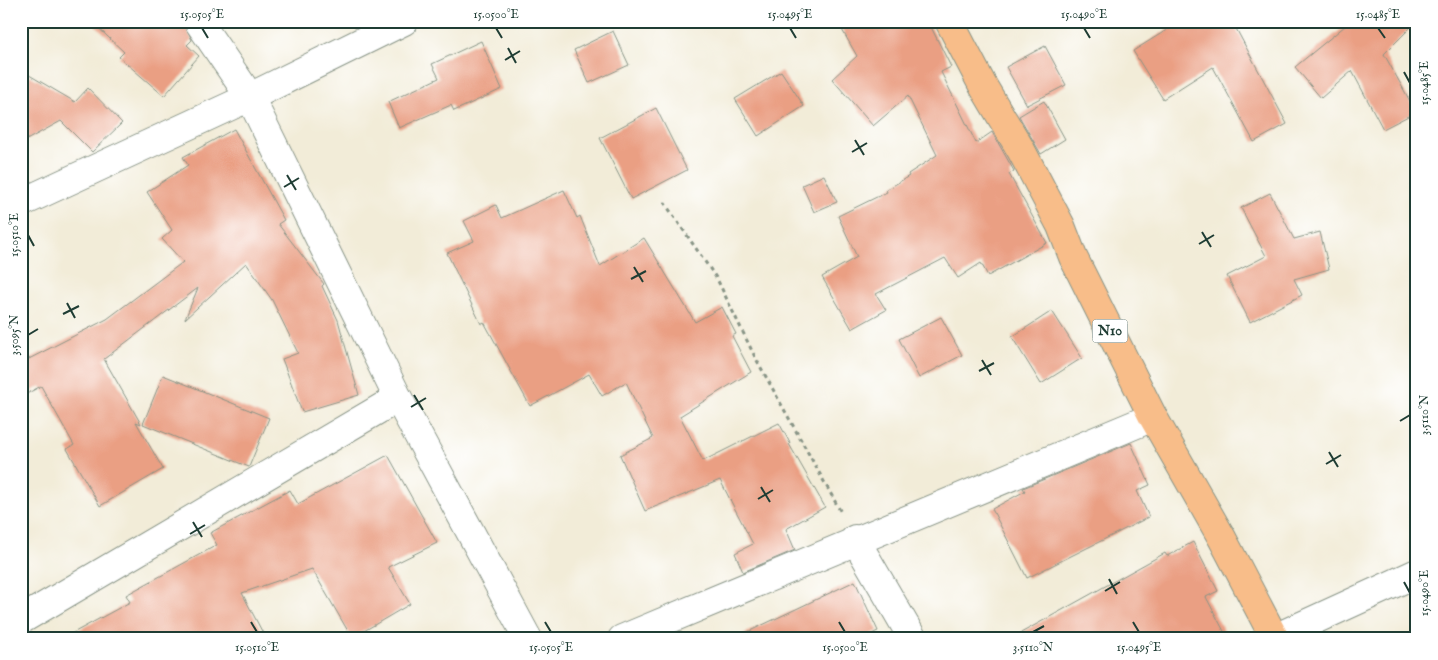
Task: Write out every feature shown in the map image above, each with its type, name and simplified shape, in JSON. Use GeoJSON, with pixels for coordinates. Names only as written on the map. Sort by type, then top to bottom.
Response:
{"type":"FeatureCollection","features":[{"type":"Feature","properties":{"kind":"highway","name":"N10"},"geometry":{"type":"LineString","coordinates":[[949,21],[1061,226],[1073,257],[1153,416],[1222,538],[1275,639]]}},
{"type":"Feature","properties":{"kind":"street"},"geometry":{"type":"LineString","coordinates":[[198,21],[250,97],[398,398],[528,639]]}},
{"type":"Feature","properties":{"kind":"street"},"geometry":{"type":"LineString","coordinates":[[21,204],[250,97],[404,21]]}},
{"type":"Feature","properties":{"kind":"street"},"geometry":{"type":"LineString","coordinates":[[21,620],[398,398]]}},
{"type":"Feature","properties":{"kind":"street"},"geometry":{"type":"LineString","coordinates":[[622,639],[855,539],[1153,416]]}},
{"type":"Feature","properties":{"kind":"street"},"geometry":{"type":"LineString","coordinates":[[855,539],[913,639]]}},
{"type":"Feature","properties":{"kind":"street"},"geometry":{"type":"LineString","coordinates":[[1275,639],[1417,574]]}},
{"type":"Feature","properties":{"kind":"path"},"geometry":{"type":"LineString","coordinates":[[664,202],[717,279],[755,357],[855,539]]}},
{"type":"Feature","properties":{"kind":"building"},"geometry":{"type":"Polygon","coordinates":[[[91,21],[183,21],[192,40],[187,45],[199,56],[164,96],[119,57],[124,52],[91,21]]]}},
{"type":"Feature","properties":{"kind":"building"},"geometry":{"type":"Polygon","coordinates":[[[837,21],[928,21],[951,67],[941,72],[976,143],[992,132],[1014,171],[1009,174],[1047,243],[988,276],[981,263],[958,278],[945,258],[876,294],[886,310],[852,329],[822,277],[857,257],[838,216],[887,192],[886,190],[937,155],[908,96],[873,126],[832,79],[857,56],[837,21]]]}},
{"type":"Feature","properties":{"kind":"building"},"geometry":{"type":"Polygon","coordinates":[[[1181,21],[1232,21],[1287,124],[1254,142],[1213,67],[1163,99],[1133,51],[1181,21]]]}},
{"type":"Feature","properties":{"kind":"building"},"geometry":{"type":"Polygon","coordinates":[[[1351,21],[1417,21],[1384,54],[1416,112],[1383,129],[1352,71],[1321,98],[1295,67],[1351,21]]]}},
{"type":"Feature","properties":{"kind":"building"},"geometry":{"type":"Polygon","coordinates":[[[613,31],[629,65],[589,83],[574,50],[613,31]]]}},
{"type":"Feature","properties":{"kind":"building"},"geometry":{"type":"Polygon","coordinates":[[[481,41],[502,89],[454,111],[451,105],[399,128],[388,102],[439,78],[432,64],[481,41]]]}},
{"type":"Feature","properties":{"kind":"building"},"geometry":{"type":"Polygon","coordinates":[[[1045,46],[1066,85],[1027,105],[1006,67],[1045,46]]]}},
{"type":"Feature","properties":{"kind":"building"},"geometry":{"type":"Polygon","coordinates":[[[781,71],[804,106],[758,136],[735,99],[781,71]]]}},
{"type":"Feature","properties":{"kind":"building"},"geometry":{"type":"Polygon","coordinates":[[[24,72],[75,102],[88,88],[122,123],[92,152],[61,121],[21,143],[21,90],[25,84],[21,80],[21,76],[24,72]]]}},
{"type":"Feature","properties":{"kind":"building"},"geometry":{"type":"Polygon","coordinates":[[[1044,101],[1065,139],[1041,154],[1019,116],[1044,101]]]}},
{"type":"Feature","properties":{"kind":"building"},"geometry":{"type":"Polygon","coordinates":[[[656,108],[687,170],[631,199],[600,138],[656,108]]]}},
{"type":"Feature","properties":{"kind":"building"},"geometry":{"type":"Polygon","coordinates":[[[234,129],[284,220],[278,224],[324,284],[322,286],[338,320],[359,395],[302,412],[282,359],[298,353],[272,300],[246,263],[185,319],[198,288],[104,359],[141,424],[136,422],[163,469],[100,506],[67,449],[74,445],[41,386],[21,397],[21,363],[107,319],[183,262],[162,239],[172,230],[147,192],[188,165],[183,157],[234,129]]]}},
{"type":"Feature","properties":{"kind":"building"},"geometry":{"type":"Polygon","coordinates":[[[824,175],[837,202],[814,212],[802,185],[824,175]]]}},
{"type":"Feature","properties":{"kind":"building"},"geometry":{"type":"Polygon","coordinates":[[[564,190],[577,218],[580,216],[600,266],[644,238],[695,322],[722,307],[736,334],[732,336],[751,372],[680,416],[703,461],[779,423],[825,507],[786,529],[795,550],[743,572],[735,553],[753,544],[720,480],[645,511],[620,455],[653,438],[626,382],[602,396],[589,374],[530,406],[484,322],[481,324],[447,253],[474,241],[464,221],[496,205],[502,218],[564,190]]]}},
{"type":"Feature","properties":{"kind":"building"},"geometry":{"type":"Polygon","coordinates":[[[1270,193],[1294,239],[1320,232],[1329,269],[1294,279],[1302,295],[1250,322],[1227,276],[1266,256],[1241,208],[1270,193]]]}},
{"type":"Feature","properties":{"kind":"building"},"geometry":{"type":"Polygon","coordinates":[[[1052,311],[1082,358],[1041,384],[1012,337],[1052,311]]]}},
{"type":"Feature","properties":{"kind":"building"},"geometry":{"type":"Polygon","coordinates":[[[941,317],[962,355],[919,378],[899,339],[941,317]]]}},
{"type":"Feature","properties":{"kind":"building"},"geometry":{"type":"Polygon","coordinates":[[[163,375],[269,418],[249,467],[143,424],[163,375]]]}},
{"type":"Feature","properties":{"kind":"building"},"geometry":{"type":"Polygon","coordinates":[[[1131,443],[1150,485],[1137,491],[1149,517],[1027,578],[992,509],[1025,491],[1023,488],[1131,443]]]}},
{"type":"Feature","properties":{"kind":"building"},"geometry":{"type":"Polygon","coordinates":[[[388,455],[437,543],[388,567],[410,604],[352,638],[312,569],[242,593],[266,639],[62,639],[130,602],[126,595],[217,545],[210,533],[290,490],[298,504],[388,455]]]}},
{"type":"Feature","properties":{"kind":"building"},"geometry":{"type":"Polygon","coordinates":[[[1193,542],[1218,591],[1206,597],[1228,639],[1010,639],[1165,553],[1167,556],[1193,542]]]}},
{"type":"Feature","properties":{"kind":"building"},"geometry":{"type":"Polygon","coordinates":[[[855,581],[878,631],[861,639],[733,639],[855,581]]]}}]}
